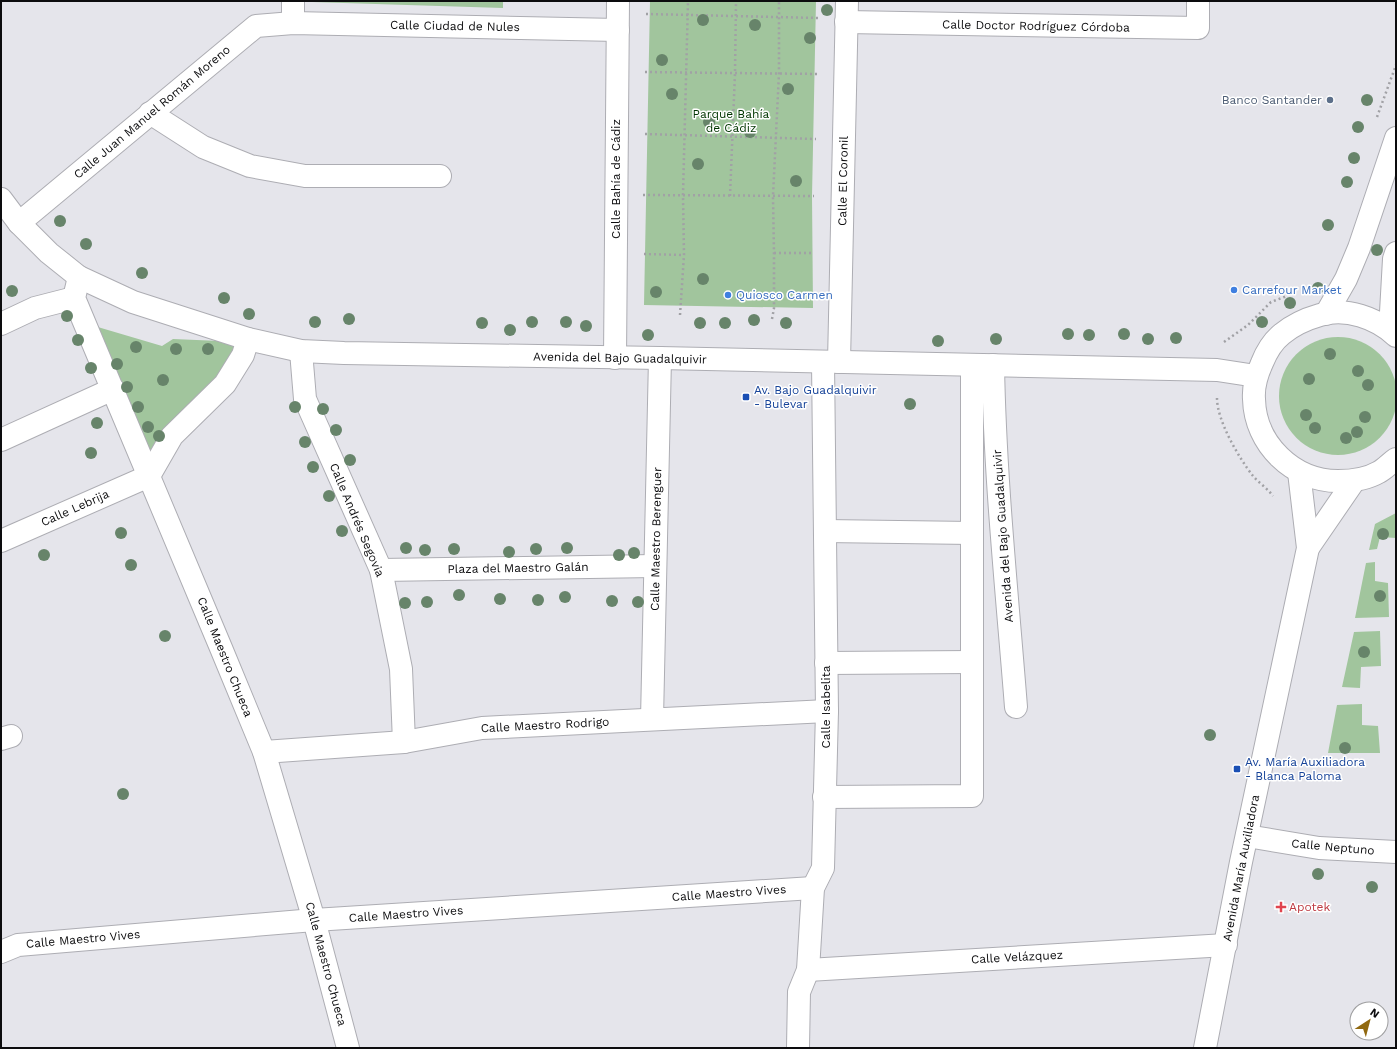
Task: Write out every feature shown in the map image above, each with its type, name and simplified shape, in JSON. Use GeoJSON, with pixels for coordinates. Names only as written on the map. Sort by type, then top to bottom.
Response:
{"type":"FeatureCollection","features":[{"type":"Feature","properties":{"kind":"street"},"geometry":{"type":"LineString","coordinates":[[293,1],[293,23]]}},
{"type":"Feature","properties":{"kind":"street","name":"Calle Bahía de Cádiz"},"geometry":{"type":"LineString","coordinates":[[615,358],[618,1]]}},
{"type":"Feature","properties":{"kind":"street","name":"Calle El Coronil"},"geometry":{"type":"LineString","coordinates":[[831,362],[847,1]]}},
{"type":"Feature","properties":{"kind":"street","name":"Calle Doctor Rodríguez Córdoba"},"geometry":{"type":"LineString","coordinates":[[846,22],[1198,28],[1198,1]]}},
{"type":"Feature","properties":{"kind":"street","name":"Calle Ciudad de Nules"},"geometry":{"type":"LineString","coordinates":[[293,23],[618,30]]}},
{"type":"Feature","properties":{"kind":"street","name":"Calle Juan Manuel Román Moreno"},"geometry":{"type":"LineString","coordinates":[[9,215],[150,114],[256,26],[293,23]]}},
{"type":"Feature","properties":{"kind":"street"},"geometry":{"type":"LineString","coordinates":[[150,114],[203,147],[250,166],[305,176],[440,176]]}},
{"type":"Feature","properties":{"kind":"street"},"geometry":{"type":"LineString","coordinates":[[1326,314],[1346,279],[1359,248],[1396,138]]}},
{"type":"Feature","properties":{"kind":"street","name":"Avenida del Bajo Guadalquivir"},"geometry":{"type":"LineString","coordinates":[[9,215],[49,253],[79,277],[133,302],[248,340],[302,351],[1217,370],[1256,376]]}},
{"type":"Feature","properties":{"kind":"street"},"geometry":{"type":"LineString","coordinates":[[1393,333],[1394,259],[1396,253]]}},
{"type":"Feature","properties":{"kind":"street"},"geometry":{"type":"LineString","coordinates":[[1,324],[35,308],[74,298],[79,277]]}},
{"type":"Feature","properties":{"kind":"street","name":"Calle Maestro Chueca"},"geometry":{"type":"LineString","coordinates":[[74,298],[264,752],[314,920],[348,1048]]}},
{"type":"Feature","properties":{"kind":"street"},"geometry":{"type":"LineString","coordinates":[[1393,333],[1371,319],[1348,313],[1326,314],[1302,321],[1282,334],[1266,353],[1256,376],[1254,398],[1257,421],[1266,442],[1281,460],[1299,472],[1326,481],[1354,481],[1378,473],[1396,459]]}},
{"type":"Feature","properties":{"kind":"street"},"geometry":{"type":"LineString","coordinates":[[149,476],[172,436],[225,384],[243,355],[248,340]]}},
{"type":"Feature","properties":{"kind":"street","name":"Calle Andrés Segovia"},"geometry":{"type":"LineString","coordinates":[[302,351],[305,399],[381,570],[401,669],[404,742]]}},
{"type":"Feature","properties":{"kind":"street","name":"Calle Maestro Berenguer"},"geometry":{"type":"LineString","coordinates":[[652,719],[660,358]]}},
{"type":"Feature","properties":{"kind":"street","name":"Calle Isabelita"},"geometry":{"type":"LineString","coordinates":[[798,1048],[799,992],[808,970],[813,888],[823,868],[827,711],[825,531],[831,362]]}},
{"type":"Feature","properties":{"kind":"street"},"geometry":{"type":"LineString","coordinates":[[824,797],[972,796],[972,533],[982,365]]}},
{"type":"Feature","properties":{"kind":"street","name":"Avenida del Bajo Guadalquivir"},"geometry":{"type":"LineString","coordinates":[[982,365],[993,399],[1016,707]]}},
{"type":"Feature","properties":{"kind":"street"},"geometry":{"type":"LineString","coordinates":[[1,440],[113,389]]}},
{"type":"Feature","properties":{"kind":"street","name":"Avenida María Auxiliadora"},"geometry":{"type":"LineString","coordinates":[[1205,1048],[1247,836],[1308,548],[1299,472]]}},
{"type":"Feature","properties":{"kind":"street","name":"Calle Lebrija"},"geometry":{"type":"LineString","coordinates":[[1,541],[149,476]]}},
{"type":"Feature","properties":{"kind":"street","name":"Avenida María Auxiliadora"},"geometry":{"type":"LineString","coordinates":[[1308,548],[1354,481]]}},
{"type":"Feature","properties":{"kind":"street"},"geometry":{"type":"LineString","coordinates":[[825,531],[972,533]]}},
{"type":"Feature","properties":{"kind":"street","name":"Plaza del Maestro Galán"},"geometry":{"type":"LineString","coordinates":[[381,570],[655,566]]}},
{"type":"Feature","properties":{"kind":"street"},"geometry":{"type":"LineString","coordinates":[[826,663],[972,662]]}},
{"type":"Feature","properties":{"kind":"street","name":"Calle Maestro Rodrigo"},"geometry":{"type":"LineString","coordinates":[[264,752],[404,742],[482,728],[827,711]]}},
{"type":"Feature","properties":{"kind":"street","name":"Calle Neptuno"},"geometry":{"type":"LineString","coordinates":[[1247,836],[1319,848],[1396,852]]}},
{"type":"Feature","properties":{"kind":"street","name":"Calle Maestro Vives"},"geometry":{"type":"LineString","coordinates":[[1,952],[18,945],[314,920],[813,888]]}},
{"type":"Feature","properties":{"kind":"street","name":"Calle Velázquez"},"geometry":{"type":"LineString","coordinates":[[808,970],[1226,945]]}},
{"type":"Feature","properties":{"kind":"path"},"geometry":{"type":"LineString","coordinates":[[680,315],[684,255],[683,195],[688,1]]}},
{"type":"Feature","properties":{"kind":"path"},"geometry":{"type":"LineString","coordinates":[[730,196],[735,73],[736,1]]}},
{"type":"Feature","properties":{"kind":"path"},"geometry":{"type":"LineString","coordinates":[[772,319],[774,308],[773,196],[779,73],[780,1]]}},
{"type":"Feature","properties":{"kind":"path"},"geometry":{"type":"LineString","coordinates":[[645,14],[822,18]]}},
{"type":"Feature","properties":{"kind":"path"},"geometry":{"type":"LineString","coordinates":[[644,72],[821,74]]}},
{"type":"Feature","properties":{"kind":"path"},"geometry":{"type":"LineString","coordinates":[[643,134],[820,139]]}},
{"type":"Feature","properties":{"kind":"path"},"geometry":{"type":"LineString","coordinates":[[642,194],[819,196]]}},
{"type":"Feature","properties":{"kind":"path"},"geometry":{"type":"LineString","coordinates":[[774,253],[818,253]]}},
{"type":"Feature","properties":{"kind":"path"},"geometry":{"type":"LineString","coordinates":[[640,254],[684,255]]}},
{"type":"Feature","properties":{"kind":"green space"},"geometry":{"type":"Polygon","coordinates":[[[503,1],[503,8],[312,2],[503,1]]]}},
{"type":"Feature","properties":{"kind":"green space","name":"Parque Bahía de Cádiz"},"geometry":{"type":"Polygon","coordinates":[[[650,1],[816,1],[812,196],[813,308],[644,305],[650,1]]]}},
{"type":"Feature","properties":{"kind":"green space"},"geometry":{"type":"Polygon","coordinates":[[[91,325],[162,346],[173,339],[220,341],[235,347],[221,377],[148,452],[91,325]]]}},
{"type":"Feature","properties":{"kind":"green space"},"geometry":{"type":"Polygon","coordinates":[[[1338,337],[1361,341],[1380,354],[1393,373],[1397,396],[1393,419],[1380,438],[1361,451],[1338,455],[1315,451],[1296,438],[1283,419],[1279,396],[1283,373],[1296,354],[1315,341],[1338,337]]]}},
{"type":"Feature","properties":{"kind":"green space"},"geometry":{"type":"Polygon","coordinates":[[[1396,513],[1396,538],[1380,537],[1377,549],[1369,550],[1375,524],[1396,513]]]}},
{"type":"Feature","properties":{"kind":"green space"},"geometry":{"type":"Polygon","coordinates":[[[1375,562],[1375,581],[1388,583],[1389,617],[1355,618],[1366,563],[1375,562]]]}},
{"type":"Feature","properties":{"kind":"green space"},"geometry":{"type":"Polygon","coordinates":[[[1380,631],[1381,666],[1361,667],[1360,688],[1342,687],[1354,632],[1380,631]]]}},
{"type":"Feature","properties":{"kind":"green space"},"geometry":{"type":"Polygon","coordinates":[[[1362,704],[1362,725],[1378,726],[1380,753],[1328,753],[1337,705],[1362,704]]]}},
{"type":"Feature","properties":{"kind":"place","name":"Banco Santander"},"geometry":{"type":"Point","coordinates":[1330,100]}},
{"type":"Feature","properties":{"kind":"place","name":"Carrefour Market"},"geometry":{"type":"Point","coordinates":[1234,290]}},
{"type":"Feature","properties":{"kind":"place","name":"Quiosco Carmen"},"geometry":{"type":"Point","coordinates":[728,295]}},
{"type":"Feature","properties":{"kind":"place","name":"Av. Bajo Guadalquivir - Bulevar"},"geometry":{"type":"Point","coordinates":[746,397]}},
{"type":"Feature","properties":{"kind":"place","name":"Av. María Auxiliadora - Blanca Paloma"},"geometry":{"type":"Point","coordinates":[1237,769]}},
{"type":"Feature","properties":{"kind":"place","name":"Apotek"},"geometry":{"type":"Point","coordinates":[1281,907]}}]}
